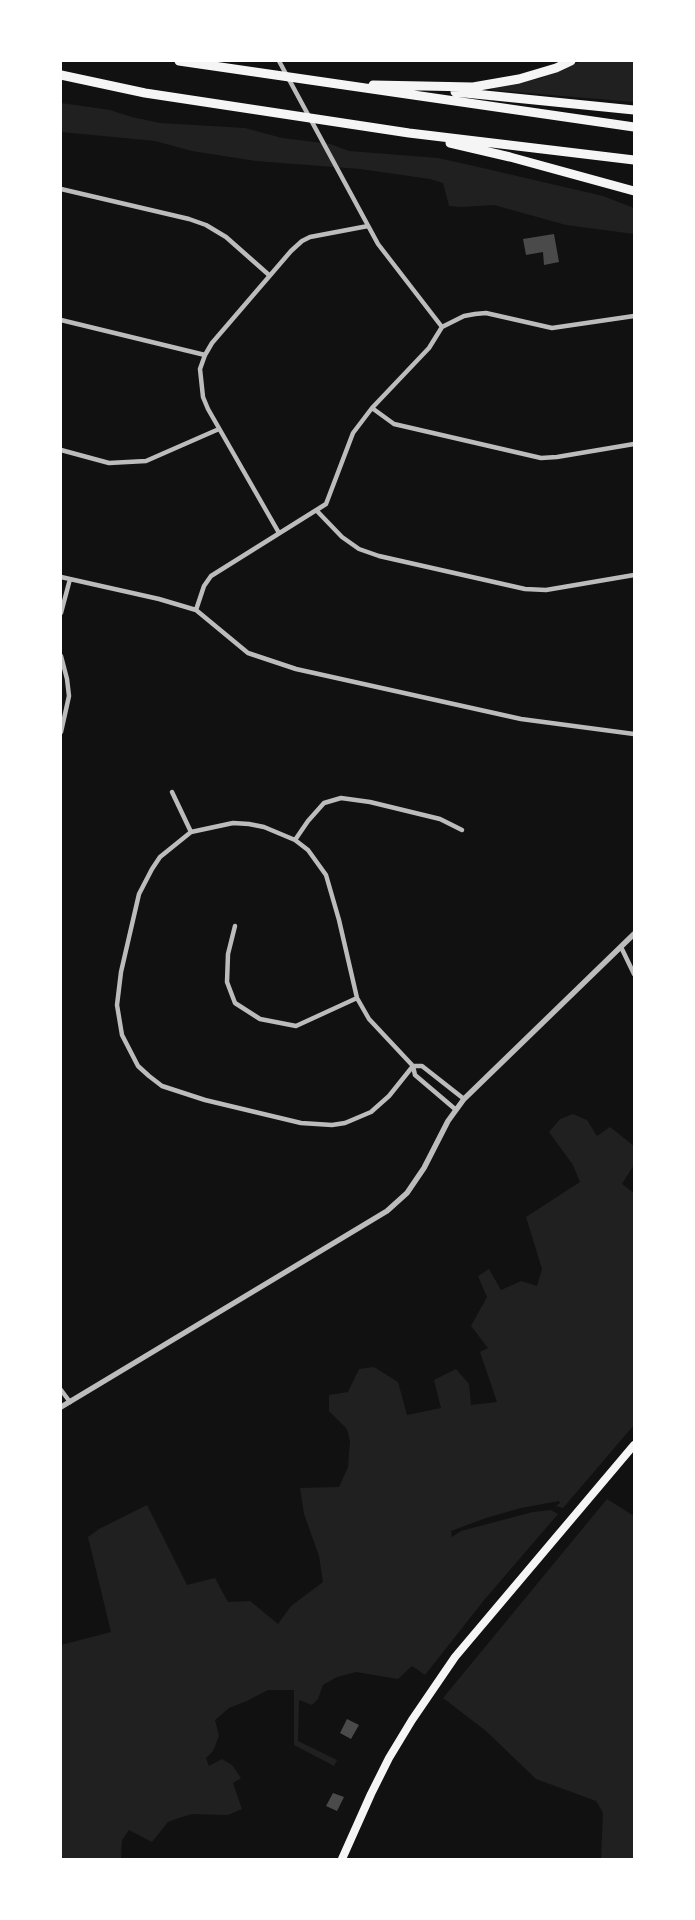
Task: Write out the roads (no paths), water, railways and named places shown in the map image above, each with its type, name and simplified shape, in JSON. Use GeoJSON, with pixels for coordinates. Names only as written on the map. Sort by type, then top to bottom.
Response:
{"type":"FeatureCollection","features":[{"type":"Feature","properties":{"kind":"highway"},"geometry":{"type":"LineString","coordinates":[[179,61],[634,127]]}},
{"type":"Feature","properties":{"kind":"highway"},"geometry":{"type":"LineString","coordinates":[[430,88],[473,87],[519,79],[571,61]]}},
{"type":"Feature","properties":{"kind":"highway"},"geometry":{"type":"LineString","coordinates":[[61,75],[146,93],[409,133],[634,160]]}},
{"type":"Feature","properties":{"kind":"highway"},"geometry":{"type":"LineString","coordinates":[[337,84],[415,86],[471,94],[634,110]]}},
{"type":"Feature","properties":{"kind":"highway"},"geometry":{"type":"LineString","coordinates":[[409,133],[510,157],[634,191]]}},
{"type":"Feature","properties":{"kind":"main road"},"geometry":{"type":"LineString","coordinates":[[342,1859],[382,1772],[434,1686],[479,1627],[634,1446]]}},
{"type":"Feature","properties":{"kind":"street"},"geometry":{"type":"LineString","coordinates":[[279,61],[378,244],[442,327]]}},
{"type":"Feature","properties":{"kind":"street"},"geometry":{"type":"LineString","coordinates":[[61,189],[189,219],[206,225],[226,238],[269,275]]}},
{"type":"Feature","properties":{"kind":"street"},"geometry":{"type":"LineString","coordinates":[[279,533],[219,429],[203,397],[200,369],[212,343],[291,251],[302,242],[320,235],[368,226]]}},
{"type":"Feature","properties":{"kind":"street"},"geometry":{"type":"LineString","coordinates":[[196,610],[204,586],[211,576],[326,504],[353,433],[372,408],[429,348],[442,327],[464,316],[486,313],[552,328],[634,316]]}},
{"type":"Feature","properties":{"kind":"street"},"geometry":{"type":"LineString","coordinates":[[61,320],[205,355]]}},
{"type":"Feature","properties":{"kind":"street"},"geometry":{"type":"LineString","coordinates":[[372,408],[394,424],[541,458],[634,444]]}},
{"type":"Feature","properties":{"kind":"street"},"geometry":{"type":"LineString","coordinates":[[61,450],[109,463],[146,461],[219,429]]}},
{"type":"Feature","properties":{"kind":"street"},"geometry":{"type":"LineString","coordinates":[[317,511],[342,537],[359,549],[379,556],[525,589],[546,590],[634,575]]}},
{"type":"Feature","properties":{"kind":"street"},"geometry":{"type":"LineString","coordinates":[[61,577],[159,599],[196,610],[248,653],[296,669],[521,720],[634,734]]}},
{"type":"Feature","properties":{"kind":"street"},"geometry":{"type":"LineString","coordinates":[[61,613],[70,579]]}},
{"type":"Feature","properties":{"kind":"street"},"geometry":{"type":"LineString","coordinates":[[61,656],[69,696],[61,732]]}},
{"type":"Feature","properties":{"kind":"street"},"geometry":{"type":"LineString","coordinates":[[172,792],[191,832]]}},
{"type":"Feature","properties":{"kind":"street"},"geometry":{"type":"LineString","coordinates":[[295,840],[308,820],[324,803],[341,798],[370,802],[440,819],[462,830]]}},
{"type":"Feature","properties":{"kind":"street"},"geometry":{"type":"LineString","coordinates":[[412,1066],[389,1096],[371,1112],[344,1123],[332,1125],[301,1123],[162,1086],[138,1066],[122,1035],[117,1005],[121,972],[139,894],[152,868],[160,857],[191,832],[224,825],[249,824],[264,827],[295,840],[308,850],[326,876],[339,920],[357,998],[369,1019],[412,1066],[415,1075],[455,1109]]}},
{"type":"Feature","properties":{"kind":"street"},"geometry":{"type":"LineString","coordinates":[[235,926],[228,954],[227,982],[235,1003],[260,1019],[296,1026],[357,998]]}},
{"type":"Feature","properties":{"kind":"street"},"geometry":{"type":"LineString","coordinates":[[61,1407],[386,1211],[407,1193],[424,1168],[435,1143],[455,1109],[634,934]]}},
{"type":"Feature","properties":{"kind":"street"},"geometry":{"type":"LineString","coordinates":[[621,947],[634,974]]}},
{"type":"Feature","properties":{"kind":"street"},"geometry":{"type":"LineString","coordinates":[[412,1066],[422,1066],[464,1099]]}},
{"type":"Feature","properties":{"kind":"street"},"geometry":{"type":"LineString","coordinates":[[61,1390],[70,1402]]}}]}
